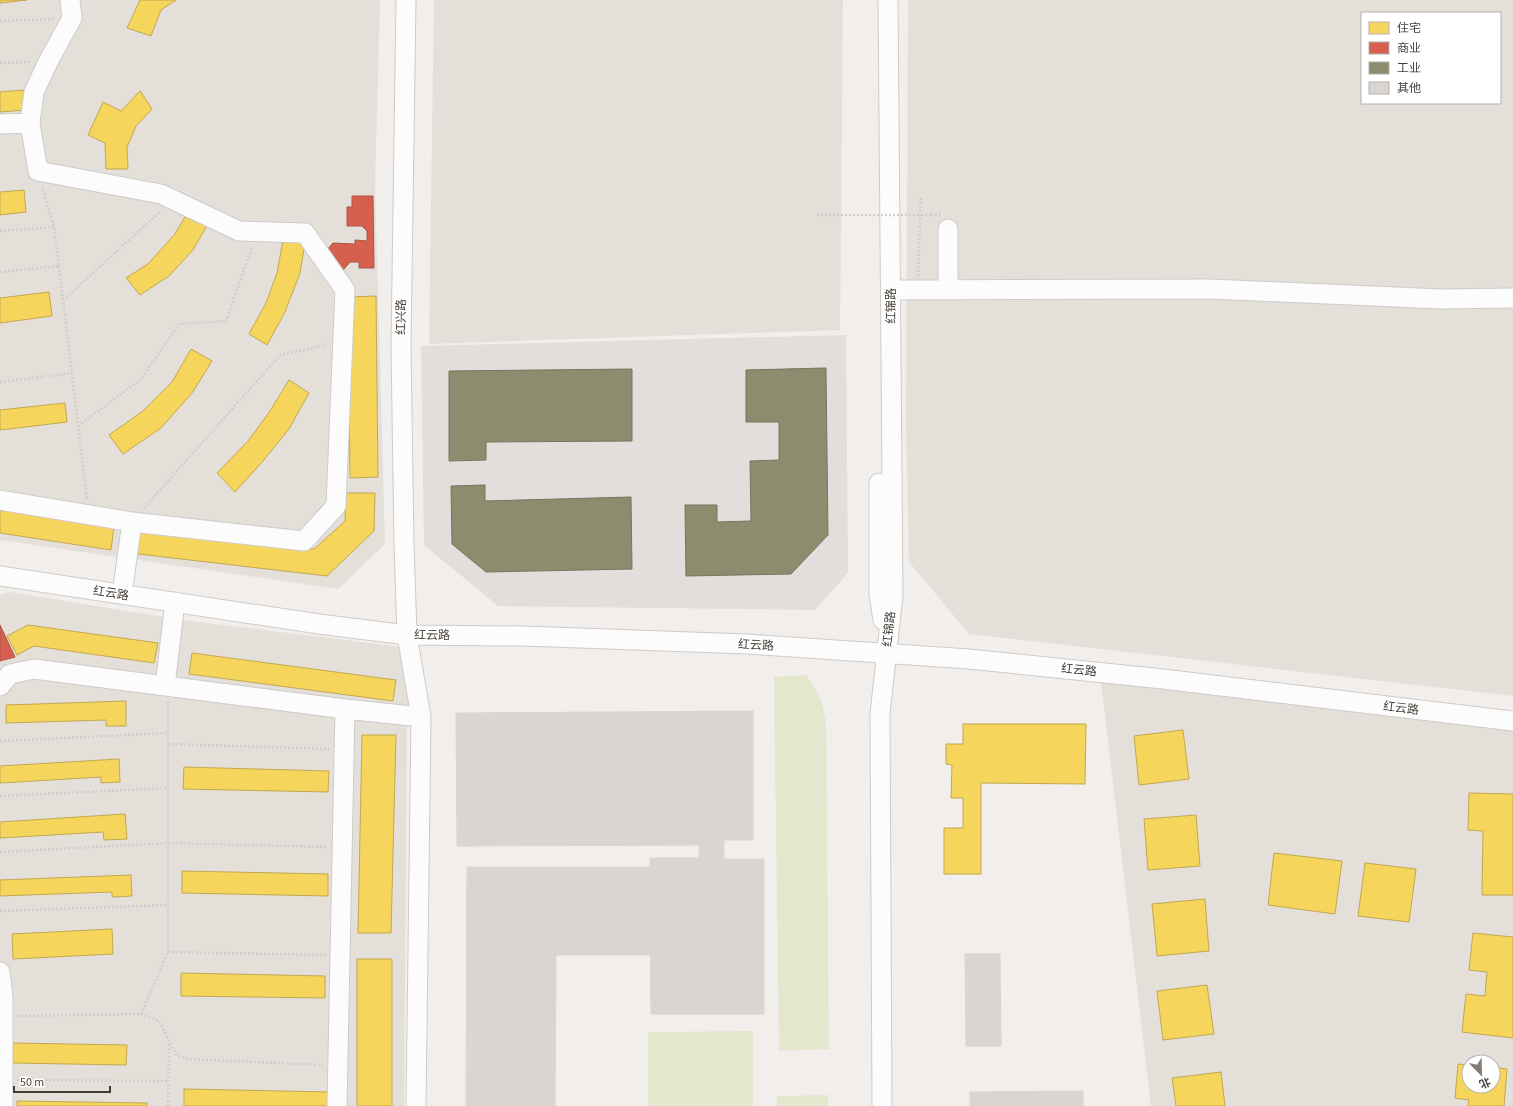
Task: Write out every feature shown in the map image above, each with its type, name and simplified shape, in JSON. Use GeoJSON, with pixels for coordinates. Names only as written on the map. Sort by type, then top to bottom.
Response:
{"type":"FeatureCollection","features":[{"type":"Feature","properties":{"kind":"street","name":"红兴路"},"geometry":{"type":"LineString","coordinates":[[406,0],[401,346],[407,635],[421,716],[416,1106]]}},
{"type":"Feature","properties":{"kind":"street","name":"红锦路"},"geometry":{"type":"LineString","coordinates":[[874,0],[879,594],[887,653]]}},
{"type":"Feature","properties":{"kind":"street","name":"红锦路"},"geometry":{"type":"LineString","coordinates":[[887,653],[893,595],[888,0]]}},
{"type":"Feature","properties":{"kind":"street"},"geometry":{"type":"LineString","coordinates":[[0,500],[132,522],[304,541],[336,506],[345,290],[305,233],[239,231],[162,194],[38,171],[30,122],[34,92],[71,9]]}},
{"type":"Feature","properties":{"kind":"street"},"geometry":{"type":"LineString","coordinates":[[0,124],[30,122]]}},
{"type":"Feature","properties":{"kind":"street"},"geometry":{"type":"LineString","coordinates":[[948,229],[948,289]]}},
{"type":"Feature","properties":{"kind":"street"},"geometry":{"type":"LineString","coordinates":[[891,290],[1211,289],[1441,299],[1513,298]]}},
{"type":"Feature","properties":{"kind":"street"},"geometry":{"type":"LineString","coordinates":[[122,594],[132,522]]}},
{"type":"Feature","properties":{"kind":"street","name":"红云路"},"geometry":{"type":"LineString","coordinates":[[0,576],[320,624],[407,635],[523,636],[739,643],[969,659],[1147,678],[1513,721]]}},
{"type":"Feature","properties":{"kind":"street"},"geometry":{"type":"LineString","coordinates":[[166,686],[175,602]]}},
{"type":"Feature","properties":{"kind":"street"},"geometry":{"type":"LineString","coordinates":[[882,1106],[880,714],[887,653]]}},
{"type":"Feature","properties":{"kind":"street"},"geometry":{"type":"LineString","coordinates":[[0,686],[10,674],[34,669],[345,709],[421,716]]}},
{"type":"Feature","properties":{"kind":"street"},"geometry":{"type":"LineString","coordinates":[[337,1106],[345,709]]}},
{"type":"Feature","properties":{"kind":"street"},"geometry":{"type":"LineString","coordinates":[[0,972],[3,1016],[3,1106]]}},
{"type":"Feature","properties":{"kind":"path"},"geometry":{"type":"LineString","coordinates":[[0,21],[71,9]]}},
{"type":"Feature","properties":{"kind":"path"},"geometry":{"type":"LineString","coordinates":[[0,63],[48,62]]}},
{"type":"Feature","properties":{"kind":"path"},"geometry":{"type":"LineString","coordinates":[[38,171],[54,228],[89,515]]}},
{"type":"Feature","properties":{"kind":"path"},"geometry":{"type":"LineString","coordinates":[[918,276],[921,197]]}},
{"type":"Feature","properties":{"kind":"path"},"geometry":{"type":"LineString","coordinates":[[63,301],[173,200]]}},
{"type":"Feature","properties":{"kind":"path"},"geometry":{"type":"LineString","coordinates":[[817,215],[931,215]]}},
{"type":"Feature","properties":{"kind":"path"},"geometry":{"type":"LineString","coordinates":[[0,231],[54,228]]}},
{"type":"Feature","properties":{"kind":"path"},"geometry":{"type":"LineString","coordinates":[[78,426],[141,379],[179,324],[226,321],[257,231]]}},
{"type":"Feature","properties":{"kind":"path"},"geometry":{"type":"LineString","coordinates":[[0,272],[58,266]]}},
{"type":"Feature","properties":{"kind":"path"},"geometry":{"type":"LineString","coordinates":[[132,522],[280,355],[343,341]]}},
{"type":"Feature","properties":{"kind":"path"},"geometry":{"type":"LineString","coordinates":[[0,382],[72,373]]}},
{"type":"Feature","properties":{"kind":"path"},"geometry":{"type":"LineString","coordinates":[[141,1014],[168,952],[168,733],[166,686]]}},
{"type":"Feature","properties":{"kind":"path"},"geometry":{"type":"LineString","coordinates":[[0,740],[168,733]]}},
{"type":"Feature","properties":{"kind":"path"},"geometry":{"type":"LineString","coordinates":[[168,744],[344,749]]}},
{"type":"Feature","properties":{"kind":"path"},"geometry":{"type":"LineString","coordinates":[[0,796],[168,788]]}},
{"type":"Feature","properties":{"kind":"path"},"geometry":{"type":"LineString","coordinates":[[0,852],[168,843],[342,847]]}},
{"type":"Feature","properties":{"kind":"path"},"geometry":{"type":"LineString","coordinates":[[0,911],[168,905]]}},
{"type":"Feature","properties":{"kind":"path"},"geometry":{"type":"LineString","coordinates":[[168,952],[340,955]]}},
{"type":"Feature","properties":{"kind":"path"},"geometry":{"type":"LineString","coordinates":[[3,1016],[141,1014],[159,1021],[163,1026],[176,1055],[186,1059],[338,1066]]}},
{"type":"Feature","properties":{"kind":"path"},"geometry":{"type":"LineString","coordinates":[[168,1106],[169,1042]]}},
{"type":"Feature","properties":{"kind":"path"},"geometry":{"type":"LineString","coordinates":[[3,1080],[168,1081]]}},
{"type":"Feature","properties":{"kind":"shaded area"},"geometry":{"type":"Polygon","coordinates":[[[0,0],[380,0],[375,187],[385,544],[338,589],[0,540],[0,0]]]}},
{"type":"Feature","properties":{"kind":"shaded area"},"geometry":{"type":"Polygon","coordinates":[[[434,0],[843,0],[840,330],[429,344],[434,0]]]}},
{"type":"Feature","properties":{"kind":"shaded area"},"geometry":{"type":"Polygon","coordinates":[[[908,0],[1513,0],[1513,696],[969,634],[909,562],[906,426],[908,0]]]}},
{"type":"Feature","properties":{"kind":"shaded area"},"geometry":{"type":"Polygon","coordinates":[[[846,335],[848,573],[815,610],[498,606],[424,545],[421,346],[846,335]]]}},
{"type":"Feature","properties":{"kind":"shaded area"},"geometry":{"type":"Polygon","coordinates":[[[10,592],[182,620],[410,648],[407,732],[404,1106],[0,1106],[0,595],[10,592]]]}},
{"type":"Feature","properties":{"kind":"shaded area"},"geometry":{"type":"Polygon","coordinates":[[[1100,673],[1513,719],[1513,1106],[1151,1106],[1100,673]]]}},
{"type":"Feature","properties":{"kind":"green space"},"geometry":{"type":"Polygon","coordinates":[[[806,675],[821,699],[826,722],[829,1049],[779,1051],[774,677],[806,675]]]}},
{"type":"Feature","properties":{"kind":"green space"},"geometry":{"type":"Polygon","coordinates":[[[753,1031],[753,1106],[648,1106],[648,1032],[753,1031]]]}},
{"type":"Feature","properties":{"kind":"green space"},"geometry":{"type":"Polygon","coordinates":[[[828,1095],[828,1106],[777,1106],[777,1096],[828,1095]]]}},
{"type":"Feature","properties":{"kind":"building: 住宅"},"geometry":{"type":"Polygon","coordinates":[[[0,0],[27,0],[0,3],[0,0]]]}},
{"type":"Feature","properties":{"kind":"building: 住宅"},"geometry":{"type":"Polygon","coordinates":[[[140,0],[176,0],[161,10],[151,36],[127,28],[140,0]]]}},
{"type":"Feature","properties":{"kind":"building: 住宅"},"geometry":{"type":"Polygon","coordinates":[[[24,90],[26,110],[0,112],[0,92],[24,90]]]}},
{"type":"Feature","properties":{"kind":"building: 住宅"},"geometry":{"type":"Polygon","coordinates":[[[140,91],[152,109],[136,126],[127,147],[128,169],[106,169],[105,143],[88,135],[103,102],[121,111],[140,91]]]}},
{"type":"Feature","properties":{"kind":"building: 住宅"},"geometry":{"type":"Polygon","coordinates":[[[24,190],[26,212],[0,215],[0,192],[24,190]]]}},
{"type":"Feature","properties":{"kind":"building: 住宅"},"geometry":{"type":"Polygon","coordinates":[[[189,210],[209,222],[193,250],[169,276],[140,295],[126,278],[148,264],[175,234],[189,210]]]}},
{"type":"Feature","properties":{"kind":"building: 住宅"},"geometry":{"type":"Polygon","coordinates":[[[283,240],[305,243],[300,273],[285,312],[267,345],[249,334],[266,303],[277,273],[283,240]]]}},
{"type":"Feature","properties":{"kind":"building: 住宅"},"geometry":{"type":"Polygon","coordinates":[[[49,292],[52,316],[0,323],[0,298],[49,292]]]}},
{"type":"Feature","properties":{"kind":"building: 住宅"},"geometry":{"type":"Polygon","coordinates":[[[376,296],[378,477],[350,478],[348,297],[376,296]]]}},
{"type":"Feature","properties":{"kind":"building: 住宅"},"geometry":{"type":"Polygon","coordinates":[[[191,349],[212,361],[192,393],[161,428],[123,454],[109,435],[143,411],[172,382],[191,349]]]}},
{"type":"Feature","properties":{"kind":"building: 住宅"},"geometry":{"type":"Polygon","coordinates":[[[289,380],[309,393],[289,429],[235,492],[217,473],[248,441],[268,414],[289,380]]]}},
{"type":"Feature","properties":{"kind":"building: 住宅"},"geometry":{"type":"Polygon","coordinates":[[[65,403],[67,422],[0,430],[0,410],[65,403]]]}},
{"type":"Feature","properties":{"kind":"building: 住宅"},"geometry":{"type":"Polygon","coordinates":[[[346,493],[375,493],[374,531],[327,576],[130,553],[133,528],[314,549],[345,521],[346,493]]]}},
{"type":"Feature","properties":{"kind":"building: 住宅"},"geometry":{"type":"Polygon","coordinates":[[[0,509],[114,526],[111,550],[0,533],[0,509]]]}},
{"type":"Feature","properties":{"kind":"building: 住宅"},"geometry":{"type":"Polygon","coordinates":[[[28,625],[158,643],[154,663],[34,646],[17,655],[7,636],[28,625]]]}},
{"type":"Feature","properties":{"kind":"building: 住宅"},"geometry":{"type":"Polygon","coordinates":[[[192,653],[396,680],[393,701],[189,674],[192,653]]]}},
{"type":"Feature","properties":{"kind":"building: 住宅"},"geometry":{"type":"Polygon","coordinates":[[[126,701],[126,726],[106,726],[106,720],[6,723],[6,705],[126,701]]]}},
{"type":"Feature","properties":{"kind":"building: 住宅"},"geometry":{"type":"Polygon","coordinates":[[[963,724],[1086,724],[1085,784],[981,783],[981,874],[944,874],[944,828],[963,828],[963,798],[951,798],[952,765],[946,764],[946,744],[963,744],[963,724]]]}},
{"type":"Feature","properties":{"kind":"building: 住宅"},"geometry":{"type":"Polygon","coordinates":[[[1183,730],[1189,779],[1139,785],[1134,736],[1183,730]]]}},
{"type":"Feature","properties":{"kind":"building: 住宅"},"geometry":{"type":"Polygon","coordinates":[[[362,735],[396,735],[391,933],[358,933],[362,735]]]}},
{"type":"Feature","properties":{"kind":"building: 住宅"},"geometry":{"type":"Polygon","coordinates":[[[119,759],[120,782],[101,783],[101,777],[0,783],[0,766],[119,759]]]}},
{"type":"Feature","properties":{"kind":"building: 住宅"},"geometry":{"type":"Polygon","coordinates":[[[184,767],[329,771],[328,792],[183,789],[184,767]]]}},
{"type":"Feature","properties":{"kind":"building: 住宅"},"geometry":{"type":"Polygon","coordinates":[[[1469,793],[1513,794],[1513,895],[1482,895],[1483,831],[1468,830],[1469,793]]]}},
{"type":"Feature","properties":{"kind":"building: 住宅"},"geometry":{"type":"Polygon","coordinates":[[[125,814],[127,839],[104,840],[103,832],[0,838],[0,822],[125,814]]]}},
{"type":"Feature","properties":{"kind":"building: 住宅"},"geometry":{"type":"Polygon","coordinates":[[[1196,815],[1200,866],[1148,870],[1144,819],[1196,815]]]}},
{"type":"Feature","properties":{"kind":"building: 住宅"},"geometry":{"type":"Polygon","coordinates":[[[1274,853],[1342,861],[1335,914],[1268,905],[1274,853]]]}},
{"type":"Feature","properties":{"kind":"building: 住宅"},"geometry":{"type":"Polygon","coordinates":[[[1365,863],[1416,869],[1409,922],[1358,916],[1365,863]]]}},
{"type":"Feature","properties":{"kind":"building: 住宅"},"geometry":{"type":"Polygon","coordinates":[[[182,871],[328,874],[328,896],[182,893],[182,871]]]}},
{"type":"Feature","properties":{"kind":"building: 住宅"},"geometry":{"type":"Polygon","coordinates":[[[131,875],[132,896],[112,897],[112,892],[0,896],[0,880],[131,875]]]}},
{"type":"Feature","properties":{"kind":"building: 住宅"},"geometry":{"type":"Polygon","coordinates":[[[1205,899],[1209,951],[1157,956],[1152,904],[1205,899]]]}},
{"type":"Feature","properties":{"kind":"building: 住宅"},"geometry":{"type":"Polygon","coordinates":[[[112,929],[113,954],[13,959],[12,934],[112,929]]]}},
{"type":"Feature","properties":{"kind":"building: 住宅"},"geometry":{"type":"Polygon","coordinates":[[[1473,933],[1513,937],[1513,1038],[1462,1032],[1466,994],[1485,996],[1487,972],[1469,970],[1473,933]]]}},
{"type":"Feature","properties":{"kind":"building: 住宅"},"geometry":{"type":"Polygon","coordinates":[[[357,959],[392,959],[392,1106],[357,1106],[357,959]]]}},
{"type":"Feature","properties":{"kind":"building: 住宅"},"geometry":{"type":"Polygon","coordinates":[[[181,973],[325,976],[325,998],[181,996],[181,973]]]}},
{"type":"Feature","properties":{"kind":"building: 住宅"},"geometry":{"type":"Polygon","coordinates":[[[1207,985],[1214,1034],[1163,1040],[1157,991],[1207,985]]]}},
{"type":"Feature","properties":{"kind":"building: 住宅"},"geometry":{"type":"Polygon","coordinates":[[[13,1043],[127,1045],[126,1065],[13,1063],[13,1043]]]}},
{"type":"Feature","properties":{"kind":"building: 住宅"},"geometry":{"type":"Polygon","coordinates":[[[1458,1064],[1461,1064],[1461,1094],[1501,1094],[1501,1068],[1507,1069],[1504,1106],[1468,1106],[1469,1100],[1455,1098],[1458,1064]]]}},
{"type":"Feature","properties":{"kind":"building: 住宅"},"geometry":{"type":"Polygon","coordinates":[[[1221,1072],[1225,1106],[1176,1106],[1172,1078],[1221,1072]]]}},
{"type":"Feature","properties":{"kind":"building: 住宅"},"geometry":{"type":"Polygon","coordinates":[[[184,1089],[331,1092],[330,1106],[184,1106],[184,1089]]]}},
{"type":"Feature","properties":{"kind":"building: 住宅"},"geometry":{"type":"Polygon","coordinates":[[[17,1101],[147,1103],[147,1106],[17,1106],[17,1101]]]}},
{"type":"Feature","properties":{"kind":"building: 商业"},"geometry":{"type":"Polygon","coordinates":[[[352,196],[373,196],[374,268],[359,268],[359,262],[350,262],[344,269],[334,269],[326,251],[333,243],[355,244],[355,240],[367,241],[367,231],[362,226],[347,226],[347,207],[352,207],[352,196]]]}},
{"type":"Feature","properties":{"kind":"building: 商业"},"geometry":{"type":"Polygon","coordinates":[[[0,625],[15,657],[0,661],[0,625]]]}},
{"type":"Feature","properties":{"kind":"building: 工业"},"geometry":{"type":"Polygon","coordinates":[[[826,368],[828,535],[791,574],[686,576],[685,505],[717,505],[717,522],[751,521],[750,461],[779,460],[779,422],[746,422],[746,370],[826,368]]]}},
{"type":"Feature","properties":{"kind":"building: 工业"},"geometry":{"type":"Polygon","coordinates":[[[632,369],[632,441],[486,442],[486,460],[449,461],[449,371],[632,369]]]}},
{"type":"Feature","properties":{"kind":"building: 工业"},"geometry":{"type":"Polygon","coordinates":[[[485,485],[485,501],[631,497],[632,569],[486,572],[452,544],[451,486],[485,485]]]}},
{"type":"Feature","properties":{"kind":"building: 其他"},"geometry":{"type":"Polygon","coordinates":[[[753,711],[753,840],[724,840],[724,859],[764,859],[764,1014],[651,1014],[650,858],[699,858],[699,845],[457,846],[456,713],[753,711]]]}},
{"type":"Feature","properties":{"kind":"building: 其他"},"geometry":{"type":"Polygon","coordinates":[[[467,867],[651,867],[651,955],[556,955],[555,1106],[466,1106],[467,867]]]}},
{"type":"Feature","properties":{"kind":"building: 其他"},"geometry":{"type":"Polygon","coordinates":[[[965,954],[1000,954],[1001,1046],[966,1046],[965,954]]]}},
{"type":"Feature","properties":{"kind":"building: 其他"},"geometry":{"type":"Polygon","coordinates":[[[1083,1091],[1083,1106],[970,1106],[970,1092],[1083,1091]]]}}]}
